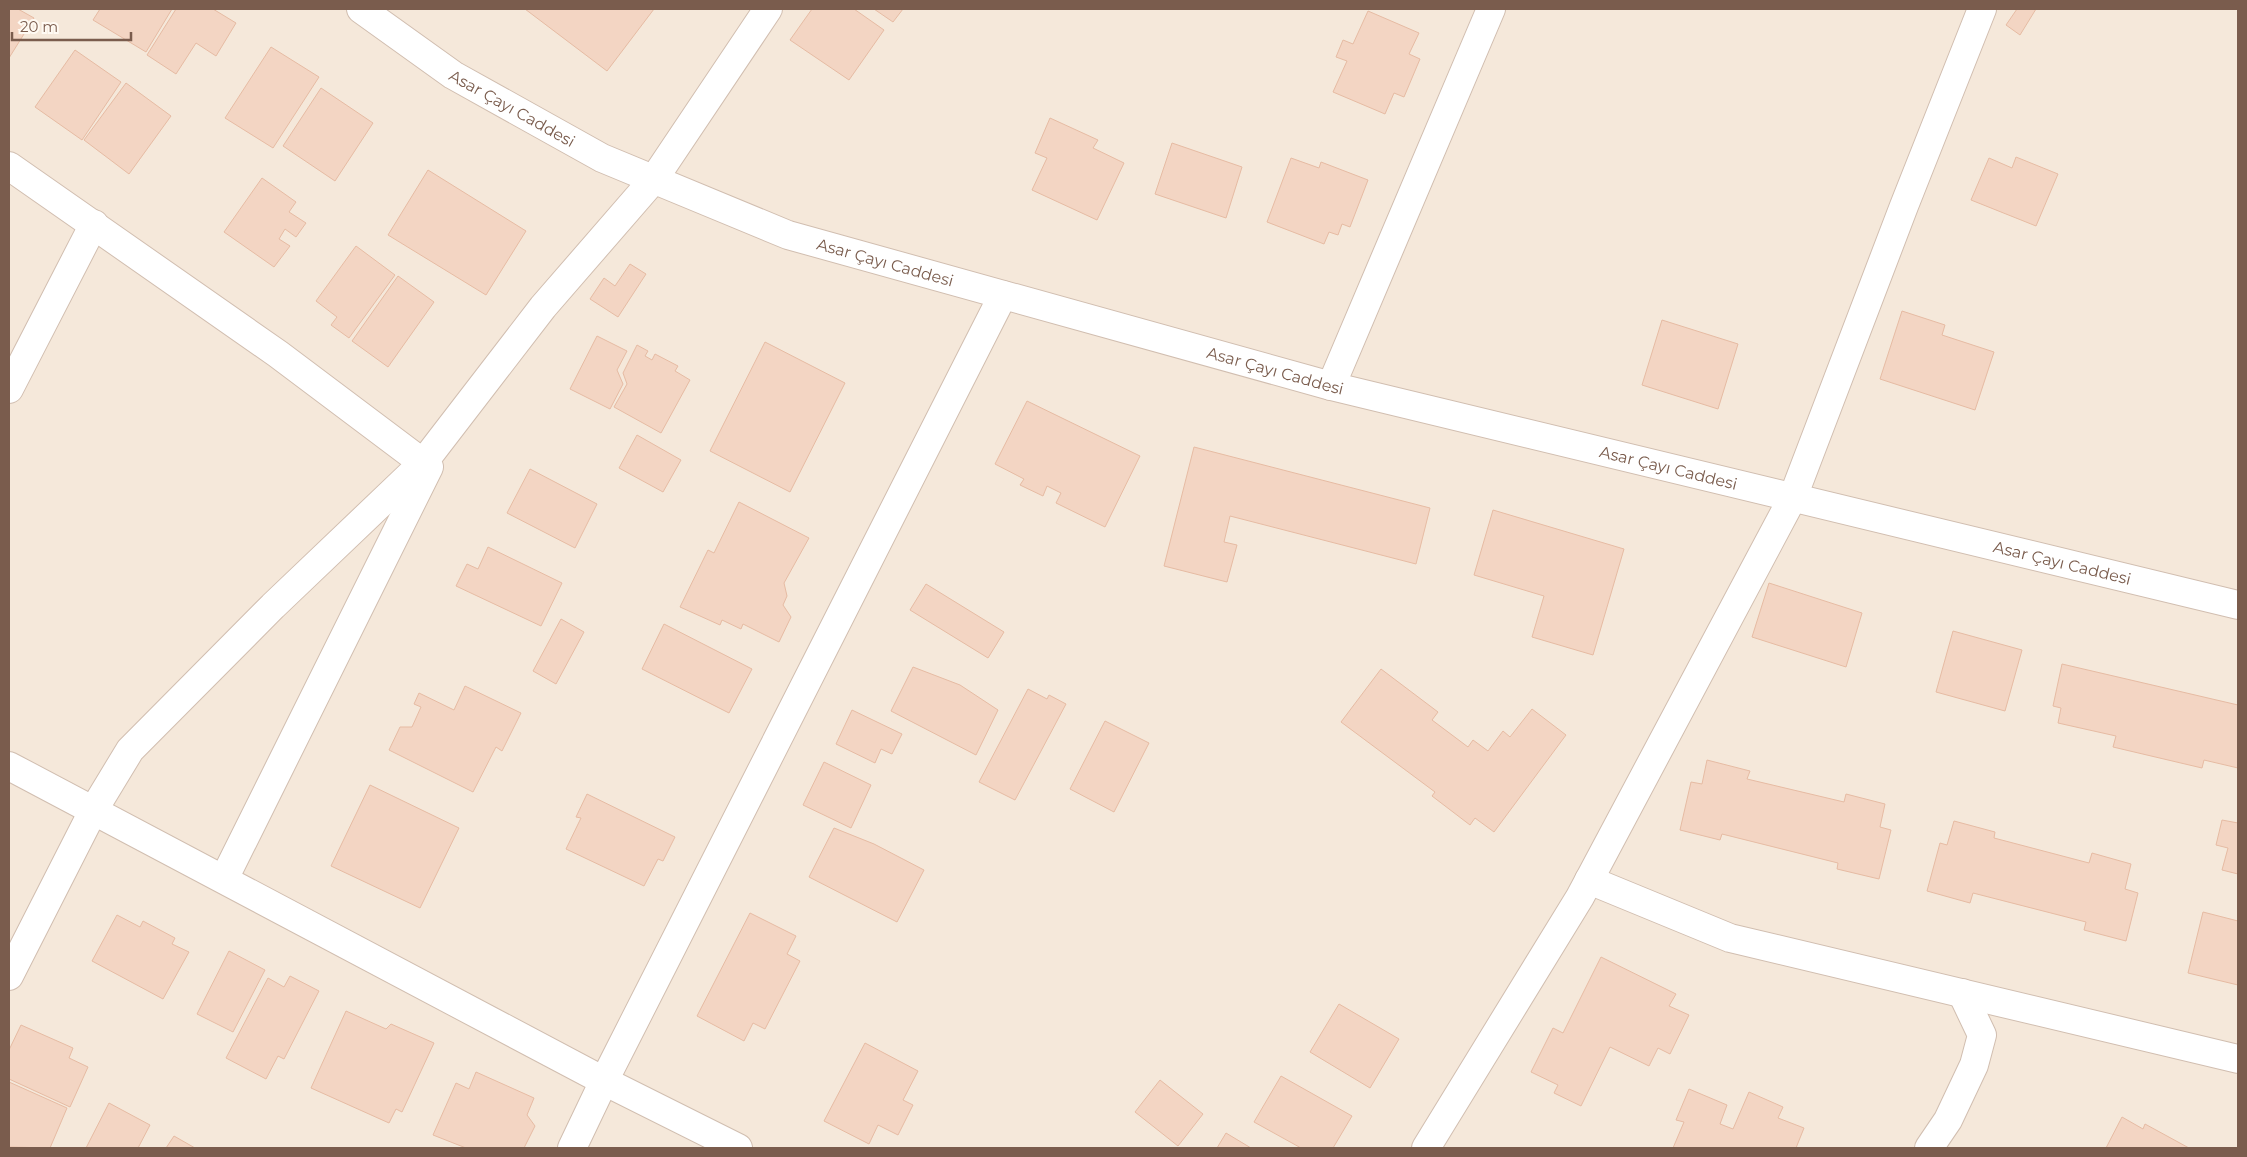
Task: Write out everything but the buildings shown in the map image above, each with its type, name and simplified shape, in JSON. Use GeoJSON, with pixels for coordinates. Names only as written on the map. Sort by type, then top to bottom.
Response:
{"type":"FeatureCollection","features":[{"type":"Feature","properties":{"kind":"street","name":"Asar Çayı Caddesi"},"geometry":{"type":"LineString","coordinates":[[361,9],[453,75],[602,158],[788,235],[1331,386],[2238,605]]}},
{"type":"Feature","properties":{"kind":"street"},"geometry":{"type":"LineString","coordinates":[[9,976],[94,811],[130,750],[273,606],[423,463],[543,307],[654,179],[768,9]]}},
{"type":"Feature","properties":{"kind":"street"},"geometry":{"type":"LineString","coordinates":[[1331,386],[1491,9]]}},
{"type":"Feature","properties":{"kind":"street"},"geometry":{"type":"LineString","coordinates":[[1426,1148],[1589,880],[1793,497],[1904,206],[1982,9]]}},
{"type":"Feature","properties":{"kind":"street"},"geometry":{"type":"LineString","coordinates":[[9,166],[278,354],[423,463]]}},
{"type":"Feature","properties":{"kind":"street"},"geometry":{"type":"LineString","coordinates":[[9,389],[94,224]]}},
{"type":"Feature","properties":{"kind":"street"},"geometry":{"type":"LineString","coordinates":[[572,1148],[604,1081],[1003,295]]}},
{"type":"Feature","properties":{"kind":"street"},"geometry":{"type":"LineString","coordinates":[[224,879],[445,434]]}},
{"type":"Feature","properties":{"kind":"street"},"geometry":{"type":"LineString","coordinates":[[9,766],[604,1081],[738,1148]]}},
{"type":"Feature","properties":{"kind":"street"},"geometry":{"type":"LineString","coordinates":[[1589,880],[1730,938],[2238,1059]]}},
{"type":"Feature","properties":{"kind":"street"},"geometry":{"type":"LineString","coordinates":[[1929,1148],[1948,1120],[1974,1065],[1982,1035],[1962,993]]}},
{"type":"Feature","properties":{"kind":"shaded area"},"geometry":{"type":"Polygon","coordinates":[[[9,9],[2238,9],[2238,1148],[9,1148],[9,9]]]}}]}
